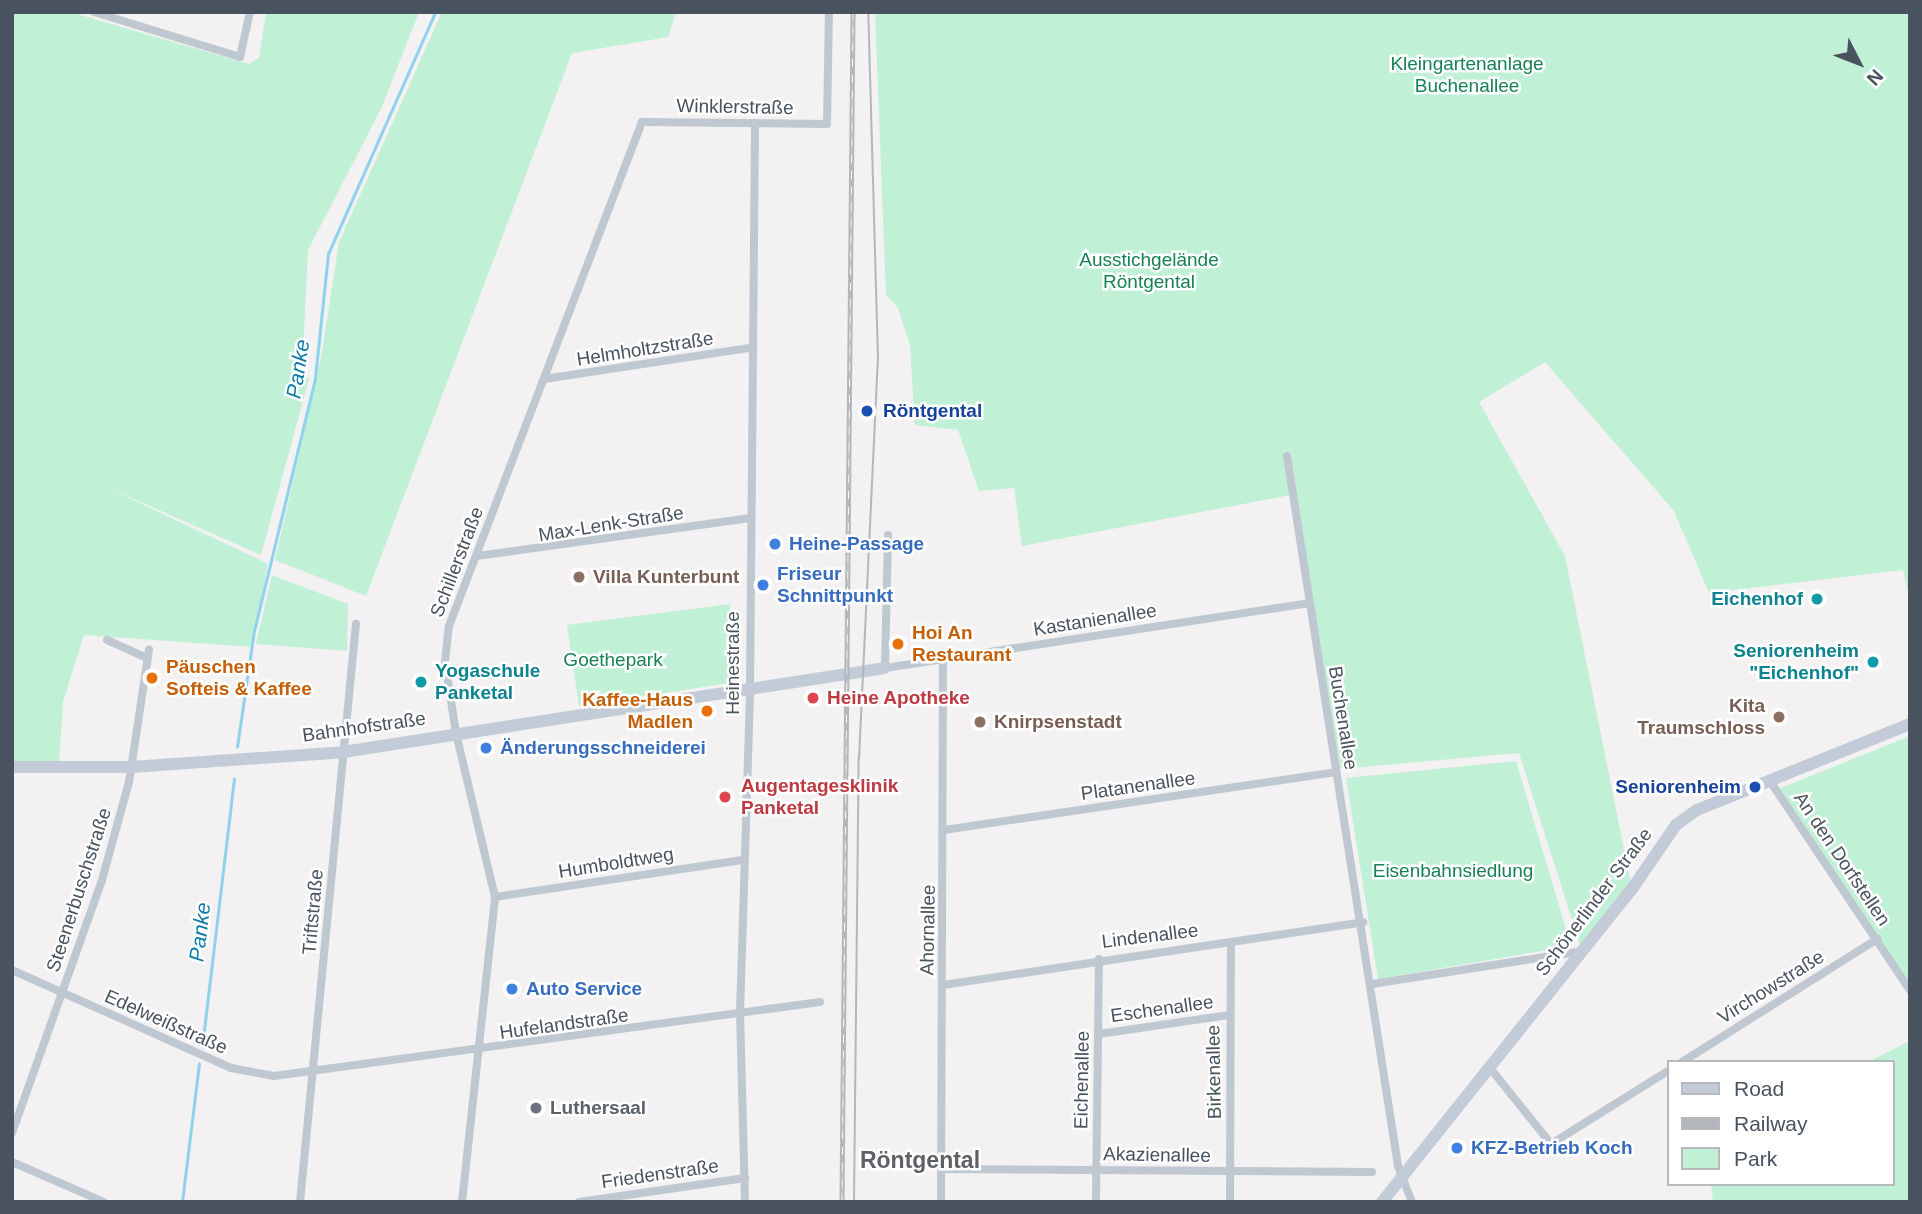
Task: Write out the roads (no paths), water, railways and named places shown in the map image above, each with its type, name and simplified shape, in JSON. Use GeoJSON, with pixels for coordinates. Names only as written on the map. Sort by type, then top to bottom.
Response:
{"type":"FeatureCollection","features":[{"type":"Feature","properties":{"kind":"street"},"geometry":{"type":"LineString","coordinates":[[94,12],[116,15],[245,57],[250,12]]}},
{"type":"Feature","properties":{"kind":"street","name":"Winklerstraße"},"geometry":{"type":"LineString","coordinates":[[642,121],[827,124],[829,12]]}},
{"type":"Feature","properties":{"kind":"street","name":"Schillerstraße"},"geometry":{"type":"LineString","coordinates":[[462,1202],[495,897],[456,733],[445,643],[642,121]]}},
{"type":"Feature","properties":{"kind":"street","name":"Heinestraße"},"geometry":{"type":"LineString","coordinates":[[745,1202],[740,1013],[742,860],[750,690],[750,348],[755,124]]}},
{"type":"Feature","properties":{"kind":"street","name":"Helmholtzstraße"},"geometry":{"type":"LineString","coordinates":[[544,379],[750,348]]}},
{"type":"Feature","properties":{"kind":"street","name":"Buchenallee"},"geometry":{"type":"LineString","coordinates":[[1287,456],[1336,772],[1373,984],[1398,1166],[1404,1174],[1412,1202]]}},
{"type":"Feature","properties":{"kind":"street","name":"Max-Lenk-Straße"},"geometry":{"type":"LineString","coordinates":[[477,556],[750,518]]}},
{"type":"Feature","properties":{"kind":"street"},"geometry":{"type":"LineString","coordinates":[[885,668],[888,535]]}},
{"type":"Feature","properties":{"kind":"street","name":"Kastanienallee"},"geometry":{"type":"LineString","coordinates":[[885,668],[1309,603]]}},
{"type":"Feature","properties":{"kind":"street","name":"Triftstraße"},"geometry":{"type":"LineString","coordinates":[[300,1202],[356,624]]}},
{"type":"Feature","properties":{"kind":"street","name":"Steenerbuschstraße"},"geometry":{"type":"LineString","coordinates":[[12,1133],[102,880],[131,767],[148,654],[107,640]]}},
{"type":"Feature","properties":{"kind":"street","name":"Ahornallee"},"geometry":{"type":"LineString","coordinates":[[941,1202],[943,659]]}},
{"type":"Feature","properties":{"kind":"street","name":"Bahnhofstraße"},"geometry":{"type":"LineString","coordinates":[[12,767],[131,767],[344,752],[885,668]]}},
{"type":"Feature","properties":{"kind":"street","name":"Schönerlinder Straße"},"geometry":{"type":"LineString","coordinates":[[1382,1202],[1582,951],[1676,825],[1697,810],[1910,724]]}},
{"type":"Feature","properties":{"kind":"street","name":"Platanenallee"},"geometry":{"type":"LineString","coordinates":[[944,830],[1336,772]]}},
{"type":"Feature","properties":{"kind":"street","name":"An den Dorfstellen"},"geometry":{"type":"LineString","coordinates":[[1770,782],[1910,990]]}},
{"type":"Feature","properties":{"kind":"street","name":"Humboldtweg"},"geometry":{"type":"LineString","coordinates":[[495,897],[742,860]]}},
{"type":"Feature","properties":{"kind":"street","name":"Lindenallee"},"geometry":{"type":"LineString","coordinates":[[943,985],[1099,959],[1363,922]]}},
{"type":"Feature","properties":{"kind":"street","name":"Virchowstraße"},"geometry":{"type":"LineString","coordinates":[[1685,1060],[1877,939]]}},
{"type":"Feature","properties":{"kind":"street","name":"Birkenallee"},"geometry":{"type":"LineString","coordinates":[[1230,1202],[1231,942]]}},
{"type":"Feature","properties":{"kind":"street"},"geometry":{"type":"LineString","coordinates":[[1373,984],[1582,951]]}},
{"type":"Feature","properties":{"kind":"street","name":"Eichenallee"},"geometry":{"type":"LineString","coordinates":[[1096,1202],[1099,959]]}},
{"type":"Feature","properties":{"kind":"street","name":"Edelweißstraße"},"geometry":{"type":"LineString","coordinates":[[12,970],[231,1068],[313,1076]]}},
{"type":"Feature","properties":{"kind":"street","name":"Hufelandstraße"},"geometry":{"type":"LineString","coordinates":[[313,1076],[820,1002]]}},
{"type":"Feature","properties":{"kind":"street","name":"Eschenallee"},"geometry":{"type":"LineString","coordinates":[[1099,1034],[1229,1015]]}},
{"type":"Feature","properties":{"kind":"street"},"geometry":{"type":"LineString","coordinates":[[1490,1068],[1551,1144],[1666,1072]]}},
{"type":"Feature","properties":{"kind":"street"},"geometry":{"type":"LineString","coordinates":[[12,1162],[104,1202]]}},
{"type":"Feature","properties":{"kind":"street","name":"Akazienallee"},"geometry":{"type":"LineString","coordinates":[[941,1169],[1372,1172]]}},
{"type":"Feature","properties":{"kind":"street","name":"Friedenstraße"},"geometry":{"type":"LineString","coordinates":[[579,1202],[745,1178]]}},
{"type":"Feature","properties":{"kind":"waterway","name":"Panke"},"geometry":{"type":"LineString","coordinates":[[237,747],[254,631],[315,378],[328,254],[435,12]]}},
{"type":"Feature","properties":{"kind":"waterway","name":"Panke"},"geometry":{"type":"LineString","coordinates":[[202,1047],[234,779]]}},
{"type":"Feature","properties":{"kind":"waterway","name":"Panke"},"geometry":{"type":"LineString","coordinates":[[182,1202],[199,1064]]}},
{"type":"Feature","properties":{"kind":"tram line"},"geometry":{"type":"LineString","coordinates":[[854,1202],[859,759],[878,360],[868,12]]}},
{"type":"Feature","properties":{"kind":"railway"},"geometry":{"type":"LineString","coordinates":[[842,1202],[853,12]]}},
{"type":"Feature","properties":{"kind":"place","name":"Röntgental"},"geometry":{"type":"Point","coordinates":[867,411]}},
{"type":"Feature","properties":{"kind":"place","name":"Heine-Passage"},"geometry":{"type":"Point","coordinates":[775,544]}},
{"type":"Feature","properties":{"kind":"place","name":"Villa Kunterbunt"},"geometry":{"type":"Point","coordinates":[579,577]}},
{"type":"Feature","properties":{"kind":"place","name":"Friseur Schnittpunkt"},"geometry":{"type":"Point","coordinates":[763,585]}},
{"type":"Feature","properties":{"kind":"place","name":"Eichenhof"},"geometry":{"type":"Point","coordinates":[1817,599]}},
{"type":"Feature","properties":{"kind":"place","name":"Hoi An Restaurant"},"geometry":{"type":"Point","coordinates":[898,644]}},
{"type":"Feature","properties":{"kind":"place","name":"Seniorenheim \"Eichenhof\""},"geometry":{"type":"Point","coordinates":[1873,662]}},
{"type":"Feature","properties":{"kind":"place","name":"Päuschen Softeis & Kaffee"},"geometry":{"type":"Point","coordinates":[152,678]}},
{"type":"Feature","properties":{"kind":"place","name":"Yogaschule Panketal"},"geometry":{"type":"Point","coordinates":[421,682]}},
{"type":"Feature","properties":{"kind":"place","name":"Heine Apotheke"},"geometry":{"type":"Point","coordinates":[813,698]}},
{"type":"Feature","properties":{"kind":"place","name":"Kaffee-Haus Madlen"},"geometry":{"type":"Point","coordinates":[707,711]}},
{"type":"Feature","properties":{"kind":"place","name":"Kita Traumschloss"},"geometry":{"type":"Point","coordinates":[1779,717]}},
{"type":"Feature","properties":{"kind":"place","name":"Knirpsenstadt"},"geometry":{"type":"Point","coordinates":[980,722]}},
{"type":"Feature","properties":{"kind":"place","name":"Änderungsschneiderei"},"geometry":{"type":"Point","coordinates":[486,748]}},
{"type":"Feature","properties":{"kind":"place","name":"Seniorenheim"},"geometry":{"type":"Point","coordinates":[1755,787]}},
{"type":"Feature","properties":{"kind":"place","name":"Augentagesklinik Panketal"},"geometry":{"type":"Point","coordinates":[725,797]}},
{"type":"Feature","properties":{"kind":"place","name":"Auto Service"},"geometry":{"type":"Point","coordinates":[512,989]}},
{"type":"Feature","properties":{"kind":"place","name":"Luthersaal"},"geometry":{"type":"Point","coordinates":[536,1108]}},
{"type":"Feature","properties":{"kind":"place","name":"KFZ-Betrieb Koch"},"geometry":{"type":"Point","coordinates":[1457,1148]}},
{"type":"Feature","properties":{"kind":"district","name":"Röntgental"},"geometry":{"type":"Point","coordinates":[920,1160]}},
{"type":"Feature","properties":{"kind":"park label","name":"Kleingartenanlage Buchenallee"},"geometry":{"type":"Point","coordinates":[1467,75]}},
{"type":"Feature","properties":{"kind":"park label","name":"Ausstichgelände Röntgental"},"geometry":{"type":"Point","coordinates":[1149,271]}},
{"type":"Feature","properties":{"kind":"park label","name":"Goethepark"},"geometry":{"type":"Point","coordinates":[613,660]}},
{"type":"Feature","properties":{"kind":"park label","name":"Eisenbahnsiedlung"},"geometry":{"type":"Point","coordinates":[1453,871]}}]}
